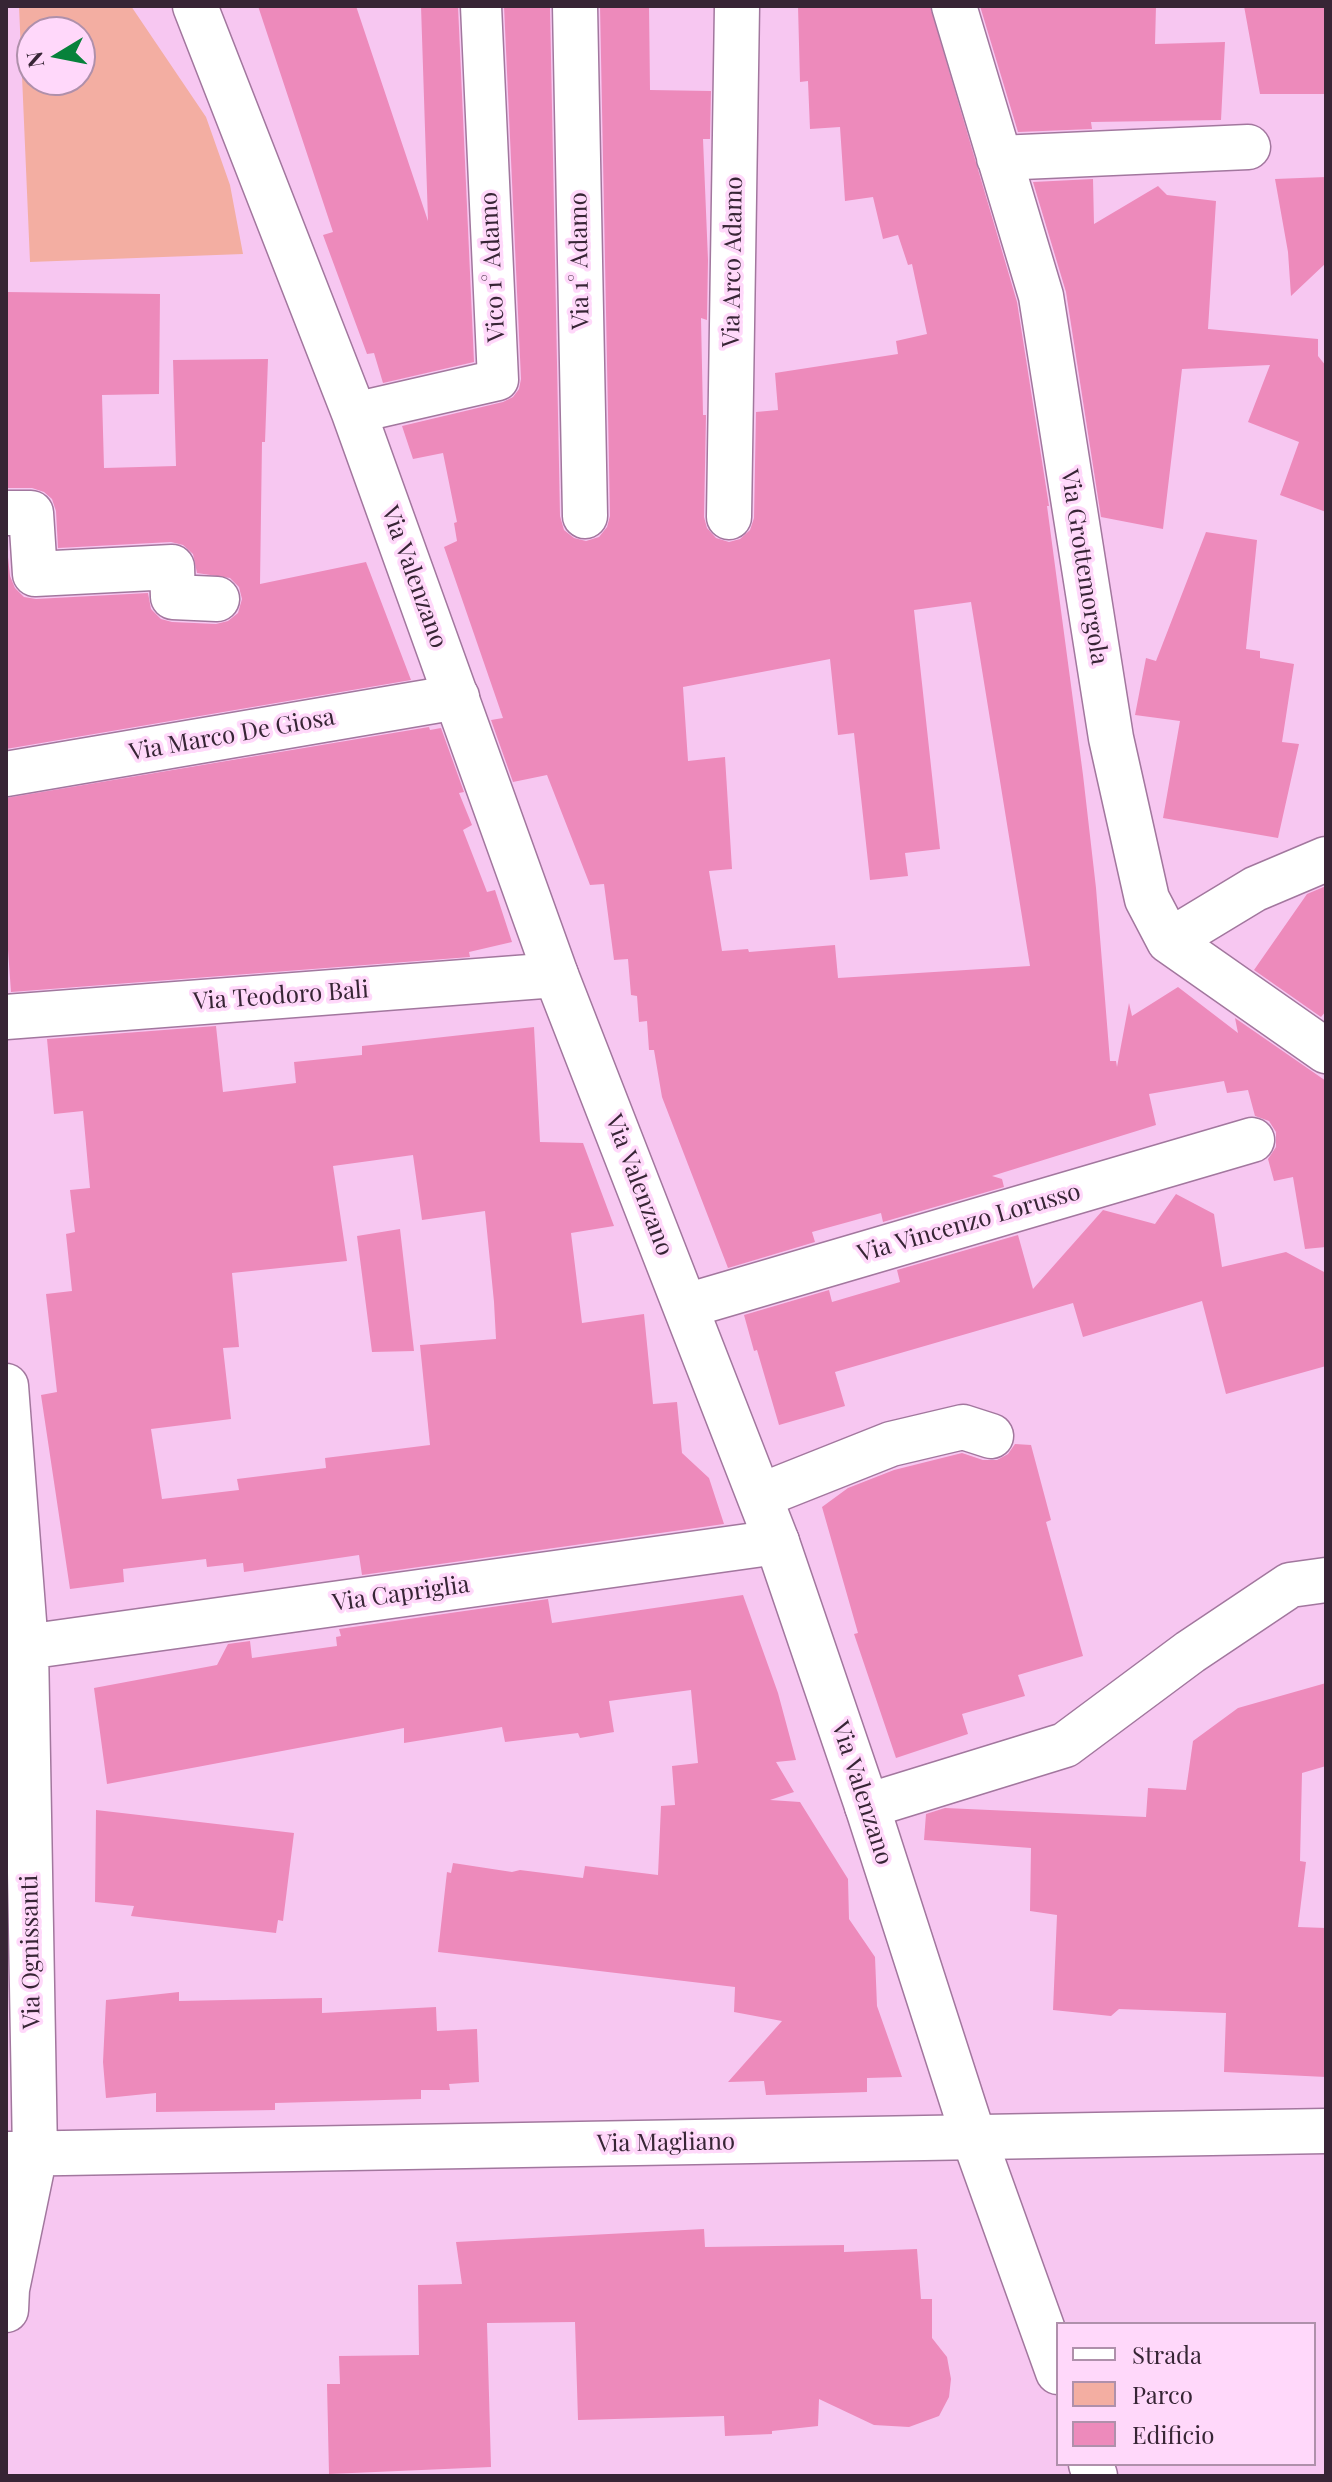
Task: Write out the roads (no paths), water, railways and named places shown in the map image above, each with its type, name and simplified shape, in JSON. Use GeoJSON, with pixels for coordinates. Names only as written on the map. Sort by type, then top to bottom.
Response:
{"type":"FeatureCollection","features":[{"type":"Feature","properties":{"kind":"street","name":"Via Valenzano"},"geometry":{"type":"LineString","coordinates":[[195,6],[354,413],[556,975],[777,1542],[867,1806],[974,2138],[1056,2366]]}},
{"type":"Feature","properties":{"kind":"street","name":"Vico 1° Adamo"},"geometry":{"type":"LineString","coordinates":[[354,413],[498,380],[481,6]]}},
{"type":"Feature","properties":{"kind":"street","name":"Via 1° Adamo"},"geometry":{"type":"LineString","coordinates":[[575,6],[585,516]]}},
{"type":"Feature","properties":{"kind":"street","name":"Via Arco Adamo"},"geometry":{"type":"LineString","coordinates":[[729,517],[737,6]]}},
{"type":"Feature","properties":{"kind":"street","name":"Via Grottemorgola"},"geometry":{"type":"LineString","coordinates":[[954,6],[1041,296],[1111,738],[1147,899],[1169,941],[1326,1051]]}},
{"type":"Feature","properties":{"kind":"street"},"geometry":{"type":"LineString","coordinates":[[999,158],[1248,147]]}},
{"type":"Feature","properties":{"kind":"street"},"geometry":{"type":"LineString","coordinates":[[6,513],[31,513],[35,574],[172,567],[173,597],[217,599]]}},
{"type":"Feature","properties":{"kind":"street","name":"Via Marco De Giosa"},"geometry":{"type":"LineString","coordinates":[[6,774],[457,697]]}},
{"type":"Feature","properties":{"kind":"street"},"geometry":{"type":"LineString","coordinates":[[1169,941],[1255,889],[1326,859]]}},
{"type":"Feature","properties":{"kind":"street","name":"Via Teodoro Bali"},"geometry":{"type":"LineString","coordinates":[[6,1017],[556,975]]}},
{"type":"Feature","properties":{"kind":"street","name":"Via Vincenzo Lorusso"},"geometry":{"type":"LineString","coordinates":[[686,1306],[1252,1140]]}},
{"type":"Feature","properties":{"kind":"street","name":"Via Ognissanti"},"geometry":{"type":"LineString","coordinates":[[6,1386],[26,1647],[17,1752],[20,2154],[6,2310]]}},
{"type":"Feature","properties":{"kind":"street"},"geometry":{"type":"LineString","coordinates":[[760,1496],[891,1444],[963,1427],[991,1436]]}},
{"type":"Feature","properties":{"kind":"street","name":"Via Capriglia"},"geometry":{"type":"LineString","coordinates":[[26,1647],[777,1542]]}},
{"type":"Feature","properties":{"kind":"street"},"geometry":{"type":"LineString","coordinates":[[867,1806],[1065,1745],[1190,1652],[1290,1585],[1326,1580]]}},
{"type":"Feature","properties":{"kind":"street","name":"Via Magliano"},"geometry":{"type":"LineString","coordinates":[[20,2154],[1326,2131]]}}]}
